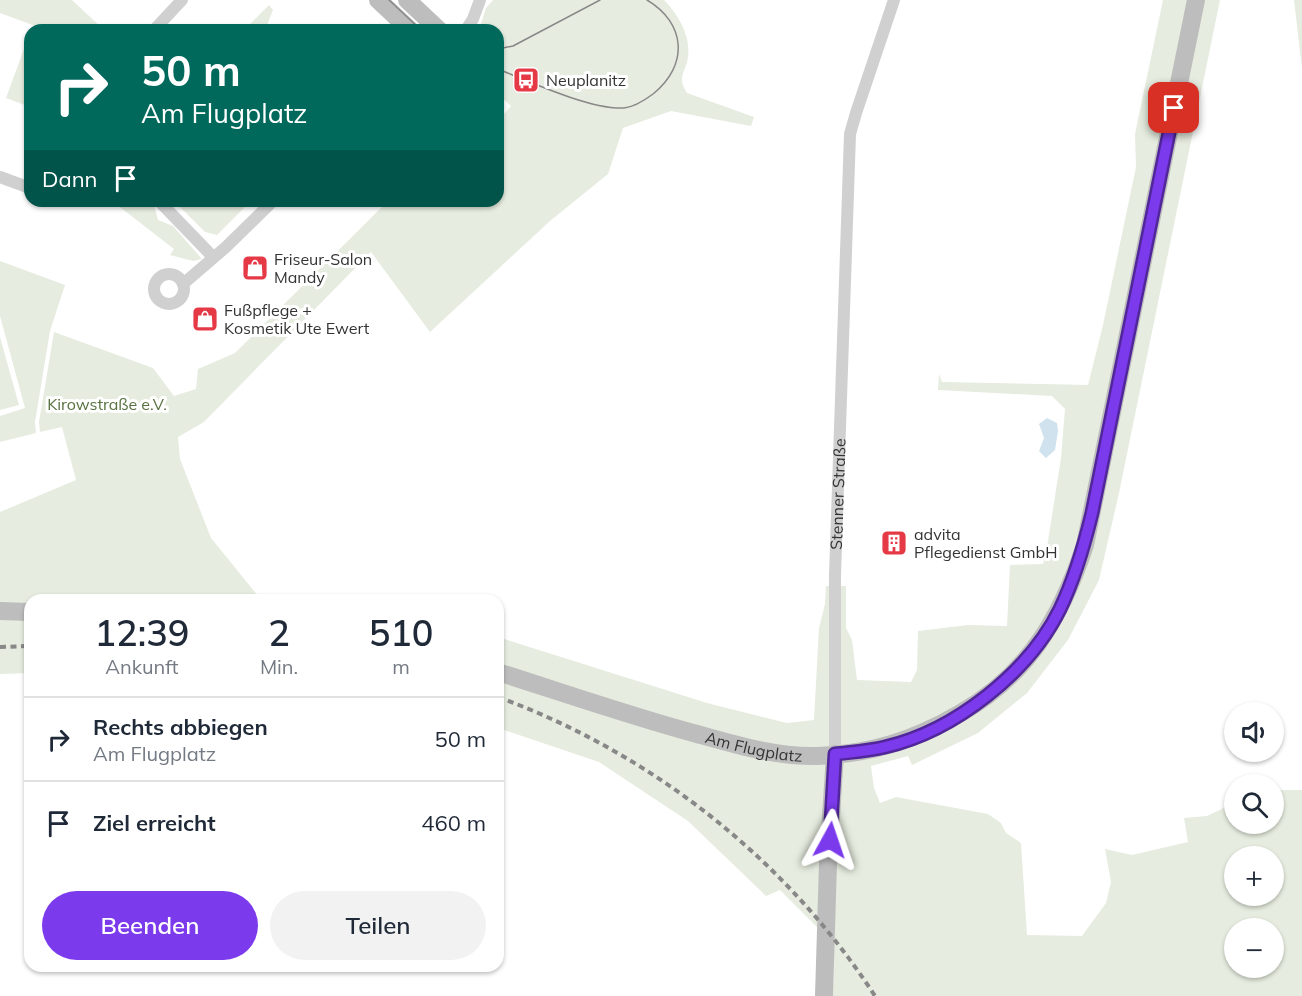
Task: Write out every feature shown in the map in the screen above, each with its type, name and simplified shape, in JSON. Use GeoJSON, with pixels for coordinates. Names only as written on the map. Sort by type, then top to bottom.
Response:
{"type":"FeatureCollection","features":[{"type":"Feature","properties":{"kind":"main road"},"geometry":{"type":"LineString","coordinates":[[378,0],[404,24]]}},
{"type":"Feature","properties":{"kind":"main road"},"geometry":{"type":"LineString","coordinates":[[407,0],[433,24]]}},
{"type":"Feature","properties":{"kind":"main road","name":"Am Flugplatz"},"geometry":{"type":"LineString","coordinates":[[504,674],[632,716],[748,748],[801,756],[886,747],[909,740],[989,696],[1025,661],[1039,644],[1060,609],[1076,573],[1092,513],[1196,0]]}},
{"type":"Feature","properties":{"kind":"main road"},"geometry":{"type":"LineString","coordinates":[[0,610],[24,612]]}},
{"type":"Feature","properties":{"kind":"main road","name":"Stenner Straße"},"geometry":{"type":"LineString","coordinates":[[824,996],[828,863],[835,754]]}},
{"type":"Feature","properties":{"kind":"street"},"geometry":{"type":"LineString","coordinates":[[160,24],[182,0]]}},
{"type":"Feature","properties":{"kind":"street"},"geometry":{"type":"LineString","coordinates":[[470,24],[480,0]]}},
{"type":"Feature","properties":{"kind":"street","name":"Stenner Straße"},"geometry":{"type":"LineString","coordinates":[[835,754],[835,575],[850,134],[894,0]]}},
{"type":"Feature","properties":{"kind":"street"},"geometry":{"type":"LineString","coordinates":[[0,177],[24,186]]}},
{"type":"Feature","properties":{"kind":"street"},"geometry":{"type":"LineString","coordinates":[[165,207],[213,257]]}},
{"type":"Feature","properties":{"kind":"street"},"geometry":{"type":"LineString","coordinates":[[183,284],[267,207]]}},
{"type":"Feature","properties":{"kind":"green space"},"geometry":{"type":"Polygon","coordinates":[[[0,0],[72,0],[98,24],[30,24],[0,13],[0,0]]]}},
{"type":"Feature","properties":{"kind":"green space","name":"Kirowstraße e.V."},"geometry":{"type":"Polygon","coordinates":[[[493,0],[664,0],[679,19],[687,41],[688,57],[682,82],[687,93],[754,117],[751,126],[671,111],[623,128],[608,174],[550,221],[430,332],[371,252],[204,422],[178,437],[180,459],[211,538],[256,594],[24,594],[24,673],[0,674],[0,512],[76,480],[62,427],[40,432],[39,422],[54,332],[153,368],[174,396],[196,389],[198,369],[235,353],[382,207],[504,207],[504,114],[511,106],[504,100],[504,24],[481,24],[486,8],[493,0]]]}},
{"type":"Feature","properties":{"kind":"green space"},"geometry":{"type":"Polygon","coordinates":[[[1163,0],[1220,0],[1119,493],[1099,580],[1068,640],[1027,693],[978,733],[912,765],[908,756],[871,766],[874,788],[880,803],[896,797],[988,814],[1001,823],[1006,833],[1021,843],[1027,935],[1082,936],[1106,903],[1111,882],[1105,849],[1132,855],[1188,842],[1184,818],[1207,816],[1224,808],[1224,834],[1284,834],[1284,790],[1302,790],[1302,996],[833,996],[834,944],[780,890],[766,896],[688,821],[599,762],[504,730],[504,639],[707,703],[787,723],[814,720],[819,628],[825,604],[826,586],[846,586],[846,628],[852,640],[857,680],[911,682],[917,670],[918,631],[968,625],[1007,626],[1010,565],[1043,564],[1061,458],[1065,409],[1052,396],[938,390],[939,374],[942,382],[1088,385],[1136,167],[1135,134],[1163,0]]]}},
{"type":"Feature","properties":{"kind":"green space"},"geometry":{"type":"Polygon","coordinates":[[[1294,0],[1302,0],[1302,68],[1294,0]]]}},
{"type":"Feature","properties":{"kind":"green space"},"geometry":{"type":"Polygon","coordinates":[[[269,5],[273,10],[267,24],[250,24],[269,5]]]}},
{"type":"Feature","properties":{"kind":"green space"},"geometry":{"type":"Polygon","coordinates":[[[24,49],[24,105],[6,98],[24,49]]]}},
{"type":"Feature","properties":{"kind":"green space"},"geometry":{"type":"Polygon","coordinates":[[[120,207],[155,207],[158,220],[173,226],[202,259],[193,261],[170,255],[174,249],[120,207]]]}},
{"type":"Feature","properties":{"kind":"green space"},"geometry":{"type":"Polygon","coordinates":[[[180,207],[245,207],[217,235],[205,232],[180,207]]]}},
{"type":"Feature","properties":{"kind":"green space"},"geometry":{"type":"Polygon","coordinates":[[[0,261],[65,285],[50,331],[35,422],[36,433],[0,442],[0,416],[25,408],[0,316],[0,261]]]}},
{"type":"Feature","properties":{"kind":"green space"},"geometry":{"type":"Polygon","coordinates":[[[0,337],[19,405],[0,410],[0,337]]]}},
{"type":"Feature","properties":{"kind":"water"},"geometry":{"type":"Polygon","coordinates":[[[1047,418],[1057,423],[1058,431],[1055,450],[1046,458],[1039,451],[1044,438],[1039,424],[1047,418]]]}},
{"type":"Feature","properties":{"kind":"tram line"},"geometry":{"type":"LineString","coordinates":[[389,0],[415,24]]}},
{"type":"Feature","properties":{"kind":"tram line"},"geometry":{"type":"LineString","coordinates":[[504,48],[513,46],[600,0]]}},
{"type":"Feature","properties":{"kind":"tram line"},"geometry":{"type":"LineString","coordinates":[[504,71],[595,105],[624,108],[635,105],[665,83],[677,58],[676,32],[660,9],[647,0]]}},
{"type":"Feature","properties":{"kind":"railway"},"geometry":{"type":"LineString","coordinates":[[0,647],[24,646]]}},
{"type":"Feature","properties":{"kind":"railway"},"geometry":{"type":"LineString","coordinates":[[504,699],[554,720],[609,748],[661,780],[710,816],[757,856],[800,899],[840,946],[875,996]]}},
{"type":"Feature","properties":{"kind":"place","name":"Neuplanitz"},"geometry":{"type":"Point","coordinates":[526,80]}},
{"type":"Feature","properties":{"kind":"place","name":"Friseur-Salon Mandy"},"geometry":{"type":"Point","coordinates":[255,268]}},
{"type":"Feature","properties":{"kind":"place","name":"Fußpflege + Kosmetik Ute Ewert"},"geometry":{"type":"Point","coordinates":[205,319]}},
{"type":"Feature","properties":{"kind":"place","name":"advita Pflegedienst GmbH"},"geometry":{"type":"Point","coordinates":[894,543]}},
{"type":"Feature","properties":{"kind":"route"},"geometry":{"type":"LineString","coordinates":[[830,840],[835,754],[886,747],[909,740],[989,696],[1008,679],[1039,644],[1060,609],[1076,573],[1092,513],[1174,108]]}}]}
